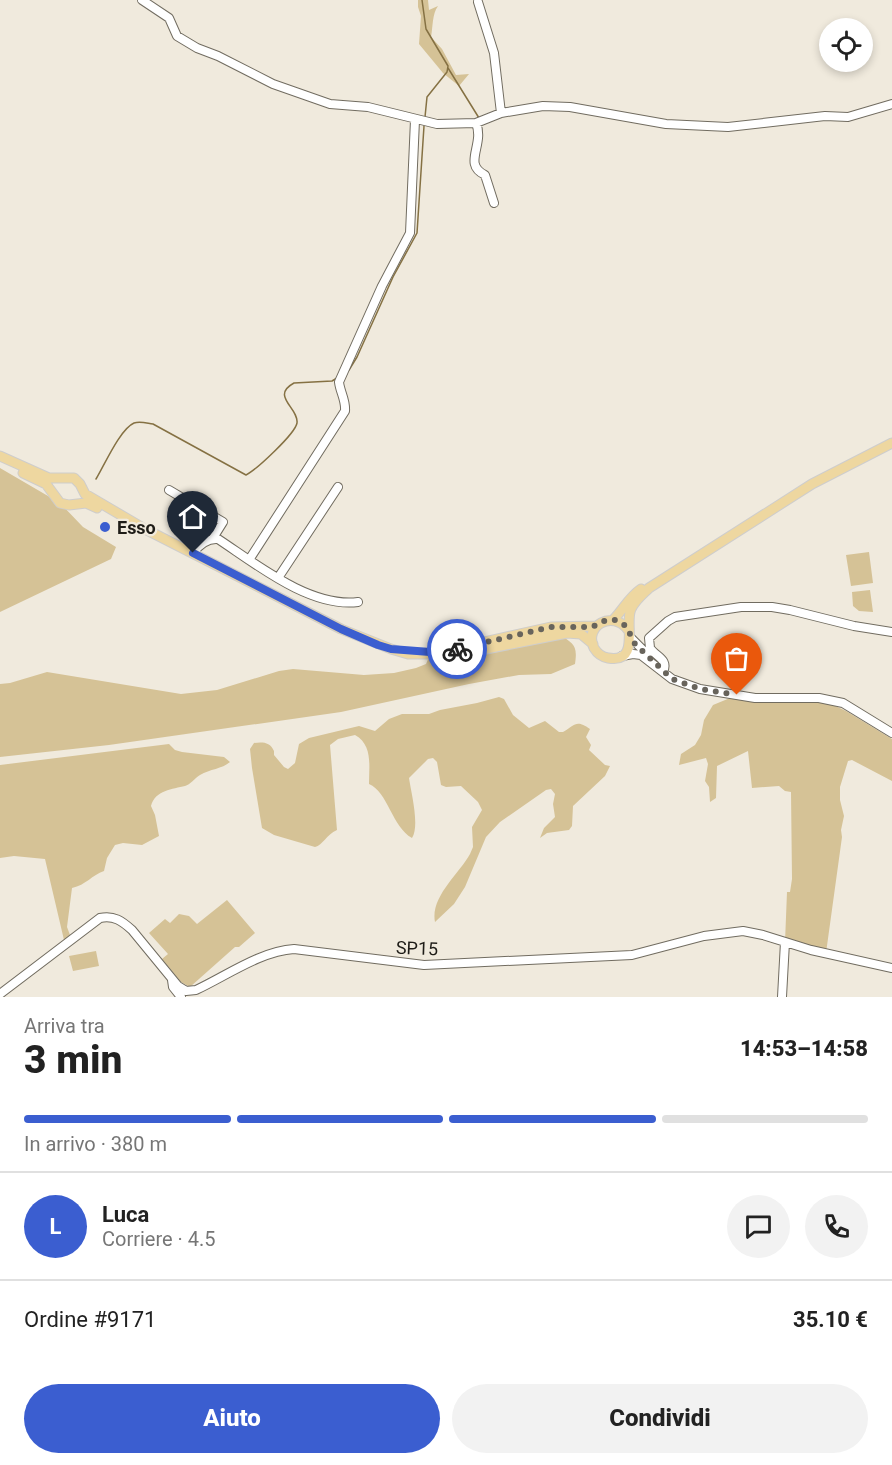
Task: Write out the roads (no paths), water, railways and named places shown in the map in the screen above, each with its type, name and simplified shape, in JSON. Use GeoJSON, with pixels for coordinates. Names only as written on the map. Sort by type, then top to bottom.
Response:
{"type":"FeatureCollection","features":[{"type":"Feature","properties":{"kind":"main road"},"geometry":{"type":"LineString","coordinates":[[592,644],[592,634],[597,626],[613,620],[637,592],[662,579],[812,484],[892,443]]}},
{"type":"Feature","properties":{"kind":"main road"},"geometry":{"type":"LineString","coordinates":[[0,456],[49,478],[74,478],[85,494],[143,528]]}},
{"type":"Feature","properties":{"kind":"main road"},"geometry":{"type":"LineString","coordinates":[[0,462],[46,484],[60,503],[69,505],[86,503],[143,528],[341,629],[408,654],[471,652],[567,633],[581,634],[603,657],[610,659],[620,657],[628,649],[630,634],[628,617],[631,609],[639,598],[662,579]]}},
{"type":"Feature","properties":{"kind":"main road"},"geometry":{"type":"LineString","coordinates":[[54,495],[54,486],[60,479]]}},
{"type":"Feature","properties":{"kind":"main road"},"geometry":{"type":"LineString","coordinates":[[74,504],[81,497],[82,488]]}},
{"type":"Feature","properties":{"kind":"main road"},"geometry":{"type":"LineString","coordinates":[[613,620],[623,624],[630,634]]}},
{"type":"Feature","properties":{"kind":"main road"},"geometry":{"type":"LineString","coordinates":[[391,649],[445,651],[551,627],[597,626]]}},
{"type":"Feature","properties":{"kind":"street"},"geometry":{"type":"LineString","coordinates":[[142,0],[169,18],[177,36],[273,84],[330,104],[368,107],[437,124],[477,123],[501,113],[543,106],[570,106],[666,124],[728,127],[825,116],[848,117],[892,104]]}},
{"type":"Feature","properties":{"kind":"street"},"geometry":{"type":"LineString","coordinates":[[478,2],[494,53],[501,113]]}},
{"type":"Feature","properties":{"kind":"street"},"geometry":{"type":"LineString","coordinates":[[249,560],[345,411],[346,403],[340,393],[343,371],[410,233],[415,120]]}},
{"type":"Feature","properties":{"kind":"street"},"geometry":{"type":"LineString","coordinates":[[477,123],[480,137],[474,162],[476,168],[485,174],[494,203]]}},
{"type":"Feature","properties":{"kind":"street"},"geometry":{"type":"LineString","coordinates":[[278,578],[338,487]]}},
{"type":"Feature","properties":{"kind":"street"},"geometry":{"type":"LineString","coordinates":[[169,490],[223,522],[213,538],[200,545],[193,553]]}},
{"type":"Feature","properties":{"kind":"street"},"geometry":{"type":"LineString","coordinates":[[213,538],[278,578],[318,598],[343,604],[358,602]]}},
{"type":"Feature","properties":{"kind":"street"},"geometry":{"type":"LineString","coordinates":[[660,669],[666,666],[664,661],[653,652],[648,642],[649,638],[675,617],[741,607],[772,607],[892,633]]}},
{"type":"Feature","properties":{"kind":"street"},"geometry":{"type":"LineString","coordinates":[[630,634],[660,669]]}},
{"type":"Feature","properties":{"kind":"street"},"geometry":{"type":"LineString","coordinates":[[620,657],[637,654],[672,679],[700,689],[755,698],[819,698],[843,703],[892,733]]}},
{"type":"Feature","properties":{"kind":"street","name":"SP15"},"geometry":{"type":"LineString","coordinates":[[0,994],[100,918],[109,916],[124,923],[132,930],[178,986],[186,991],[196,990],[274,952],[294,949],[424,965],[632,955],[704,936],[743,931],[811,950],[892,968]]}},
{"type":"Feature","properties":{"kind":"street"},"geometry":{"type":"LineString","coordinates":[[782,997],[785,942]]}},
{"type":"Feature","properties":{"kind":"street"},"geometry":{"type":"LineString","coordinates":[[172,977],[172,987],[181,997]]}},
{"type":"Feature","properties":{"kind":"waterway"},"geometry":{"type":"LineString","coordinates":[[422,0],[426,29],[448,66],[447,72],[427,97],[425,117]]}},
{"type":"Feature","properties":{"kind":"waterway"},"geometry":{"type":"LineString","coordinates":[[448,68],[479,118]]}},
{"type":"Feature","properties":{"kind":"waterway"},"geometry":{"type":"LineString","coordinates":[[349,370],[393,277],[417,233],[424,126]]}},
{"type":"Feature","properties":{"kind":"waterway"},"geometry":{"type":"LineString","coordinates":[[96,479],[123,432],[134,423],[139,422],[153,424],[246,475],[274,451],[295,428],[296,418],[285,397],[287,388],[294,383],[332,381],[337,378]]}},
{"type":"Feature","properties":{"kind":"place","name":"Esso"},"geometry":{"type":"Point","coordinates":[105,527]}}]}
